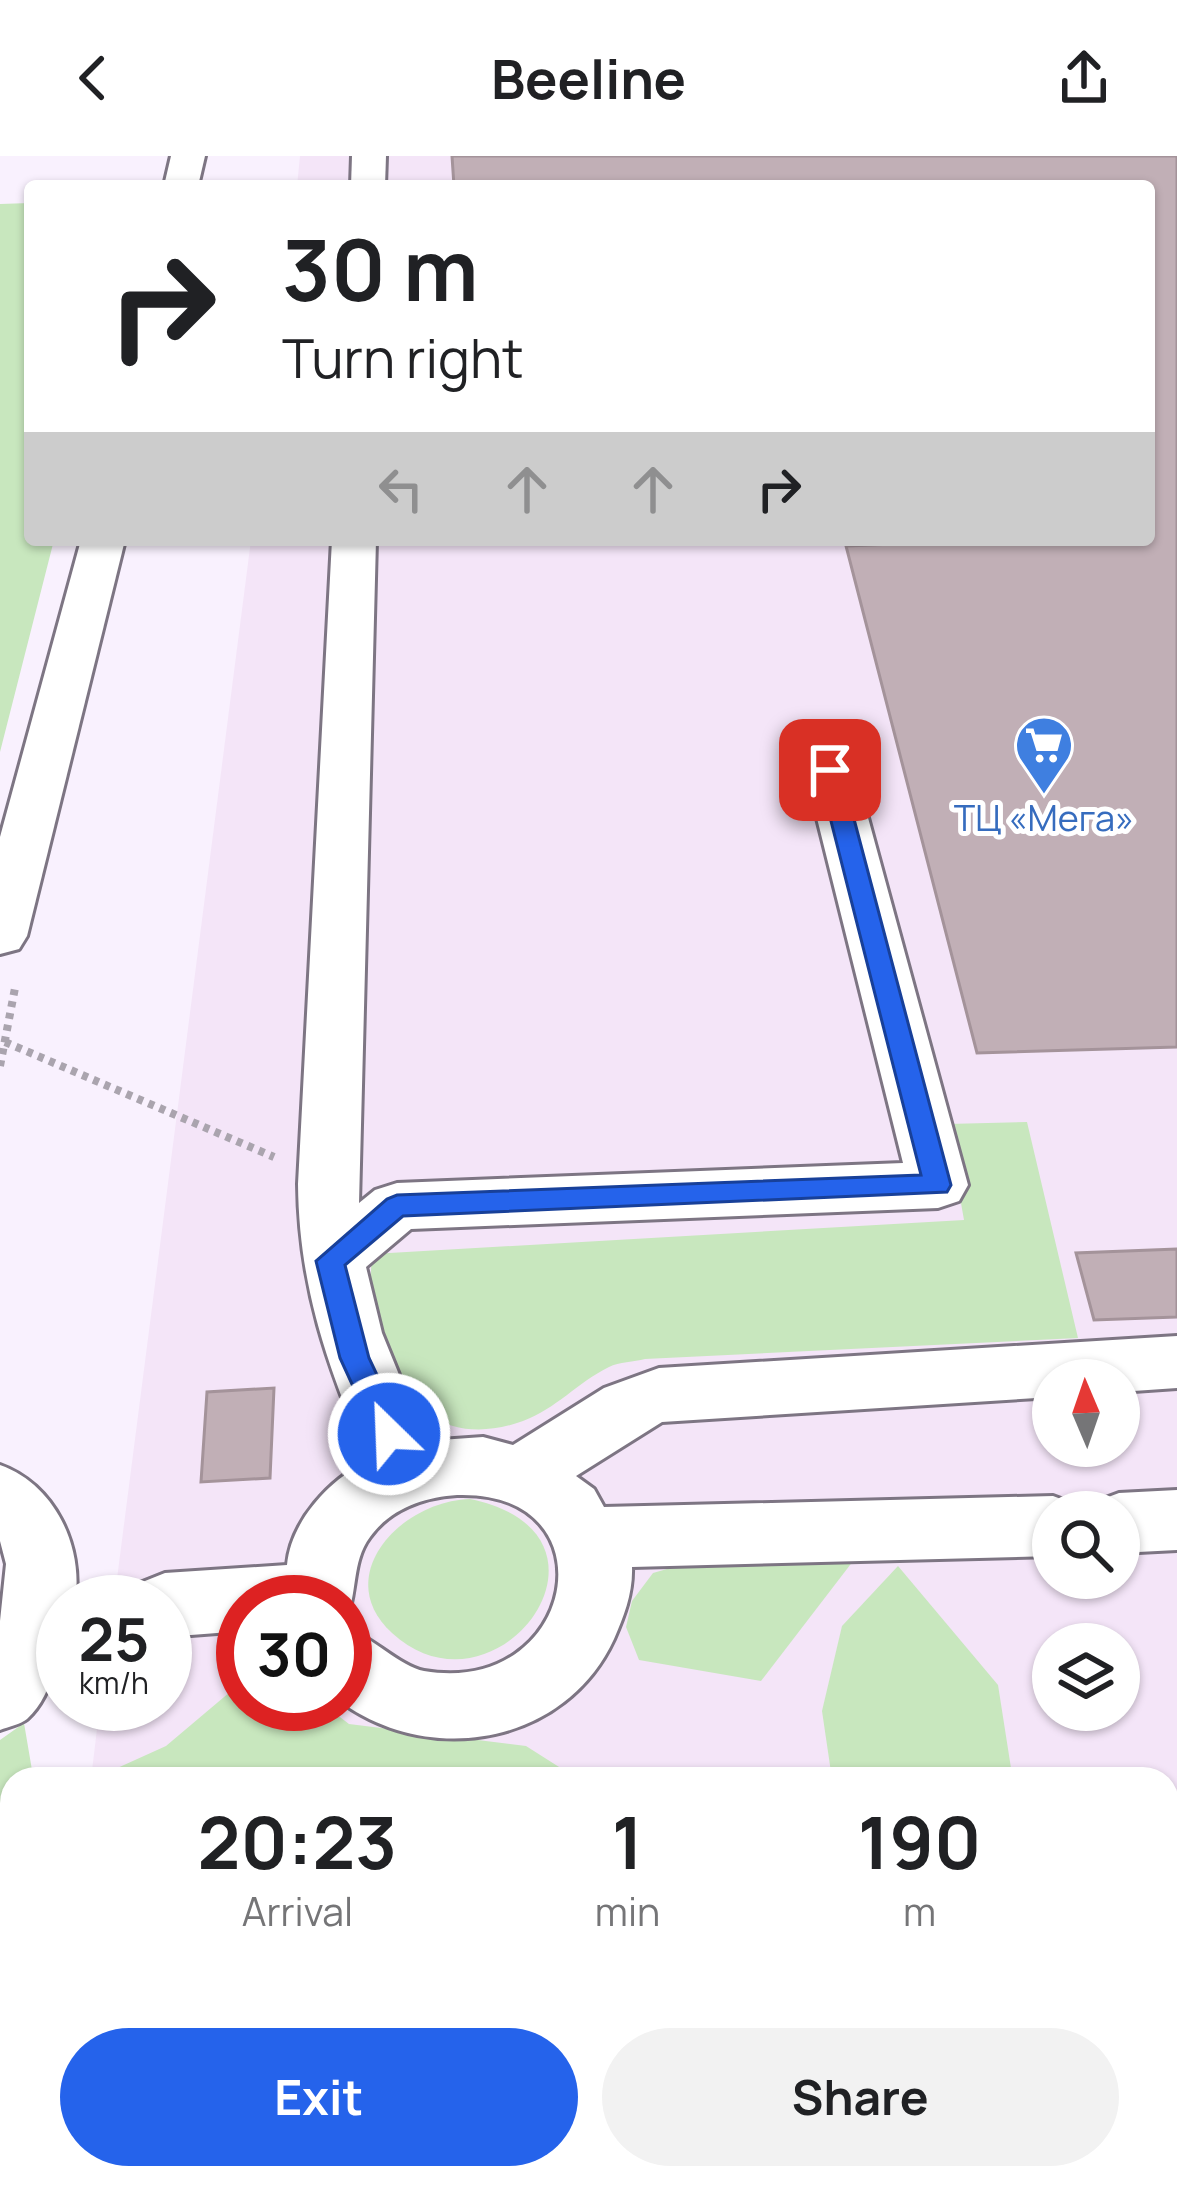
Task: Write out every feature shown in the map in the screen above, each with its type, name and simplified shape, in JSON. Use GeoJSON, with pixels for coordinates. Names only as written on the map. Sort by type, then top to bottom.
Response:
{"type":"FeatureCollection","features":[{"type":"Feature","properties":{"kind":"street"},"geometry":{"type":"LineString","coordinates":[[0,936],[102,546]]}},
{"type":"Feature","properties":{"kind":"street"},"geometry":{"type":"LineString","coordinates":[[354,546],[328,1184],[330,1261],[355,1358],[407,1473]]}},
{"type":"Feature","properties":{"kind":"street"},"geometry":{"type":"LineString","coordinates":[[330,1261],[397,1206],[938,1185],[830,770]]}},
{"type":"Feature","properties":{"kind":"street"},"geometry":{"type":"LineString","coordinates":[[521,1476],[627,1407],[659,1395],[1177,1363]]}},
{"type":"Feature","properties":{"kind":"street"},"geometry":{"type":"LineString","coordinates":[[320,1575],[322,1559],[337,1528],[368,1495],[407,1473],[467,1462],[521,1476],[563,1502],[587,1537],[597,1564],[586,1626],[563,1665],[507,1698],[472,1706],[422,1705],[372,1684]]}},
{"type":"Feature","properties":{"kind":"street"},"geometry":{"type":"LineString","coordinates":[[0,1494],[13,1503],[40,1553],[44,1575]]}},
{"type":"Feature","properties":{"kind":"street"},"geometry":{"type":"LineString","coordinates":[[1140,1522],[1177,1520]]}},
{"type":"Feature","properties":{"kind":"street"},"geometry":{"type":"LineString","coordinates":[[587,1537],[723,1538],[1032,1527]]}},
{"type":"Feature","properties":{"kind":"street"},"geometry":{"type":"LineString","coordinates":[[0,1696],[36,1641]]}},
{"type":"Feature","properties":{"kind":"path"},"geometry":{"type":"LineString","coordinates":[[0,1066],[15,988]]}},
{"type":"Feature","properties":{"kind":"path"},"geometry":{"type":"LineString","coordinates":[[5,1042],[234,1137],[328,1184]]}},
{"type":"Feature","properties":{"kind":"shaded area"},"geometry":{"type":"Polygon","coordinates":[[[300,156],[1177,156],[1177,1767],[92,1767],[97,1731],[192,1731],[192,1575],[117,1575],[250,546],[1155,546],[1155,180],[298,180],[300,156]]]}},
{"type":"Feature","properties":{"kind":"green space"},"geometry":{"type":"Polygon","coordinates":[[[24,203],[24,546],[52,546],[0,752],[0,204],[24,203]]]}},
{"type":"Feature","properties":{"kind":"green space"},"geometry":{"type":"Polygon","coordinates":[[[1027,1122],[1078,1338],[645,1359],[609,1367],[535,1416],[484,1429],[450,1425],[423,1410],[402,1387],[386,1358],[371,1289],[372,1254],[964,1220],[947,1124],[1027,1122]]]}},
{"type":"Feature","properties":{"kind":"green space"},"geometry":{"type":"Polygon","coordinates":[[[470,1499],[520,1519],[544,1548],[548,1582],[534,1615],[508,1642],[472,1657],[432,1656],[392,1633],[372,1601],[371,1566],[382,1545],[399,1527],[444,1503],[470,1499]]]}},
{"type":"Feature","properties":{"kind":"green space"},"geometry":{"type":"Polygon","coordinates":[[[860,1552],[761,1681],[639,1660],[626,1627],[632,1601],[653,1573],[688,1563],[860,1552]]]}},
{"type":"Feature","properties":{"kind":"green space"},"geometry":{"type":"Polygon","coordinates":[[[898,1566],[998,1685],[1011,1767],[830,1767],[822,1711],[842,1626],[898,1566]]]}},
{"type":"Feature","properties":{"kind":"green space"},"geometry":{"type":"Polygon","coordinates":[[[216,1704],[216,1731],[372,1731],[372,1727],[526,1746],[559,1767],[120,1767],[166,1746],[184,1731],[192,1731],[192,1724],[216,1704]]]}},
{"type":"Feature","properties":{"kind":"green space"},"geometry":{"type":"Polygon","coordinates":[[[24,1723],[31,1767],[0,1767],[0,1740],[24,1723]]]}},
{"type":"Feature","properties":{"kind":"building","name":"ТЦ «Мега»"},"geometry":{"type":"Polygon","coordinates":[[[452,156],[1177,156],[1177,1047],[977,1053],[846,546],[1155,546],[1155,180],[454,180],[452,156]]]}},
{"type":"Feature","properties":{"kind":"building"},"geometry":{"type":"Polygon","coordinates":[[[1177,1249],[1177,1317],[1094,1320],[1076,1253],[1177,1249]]]}},
{"type":"Feature","properties":{"kind":"building"},"geometry":{"type":"Polygon","coordinates":[[[274,1388],[270,1478],[201,1482],[207,1392],[274,1388]]]}},
{"type":"Feature","properties":{"kind":"place","name":"ТЦ «Мега»"},"geometry":{"type":"Point","coordinates":[1044,796]}},
{"type":"Feature","properties":{"kind":"route"},"geometry":{"type":"LineString","coordinates":[[389,1434],[355,1358],[330,1261],[397,1206],[938,1185],[830,770]]}}]}
